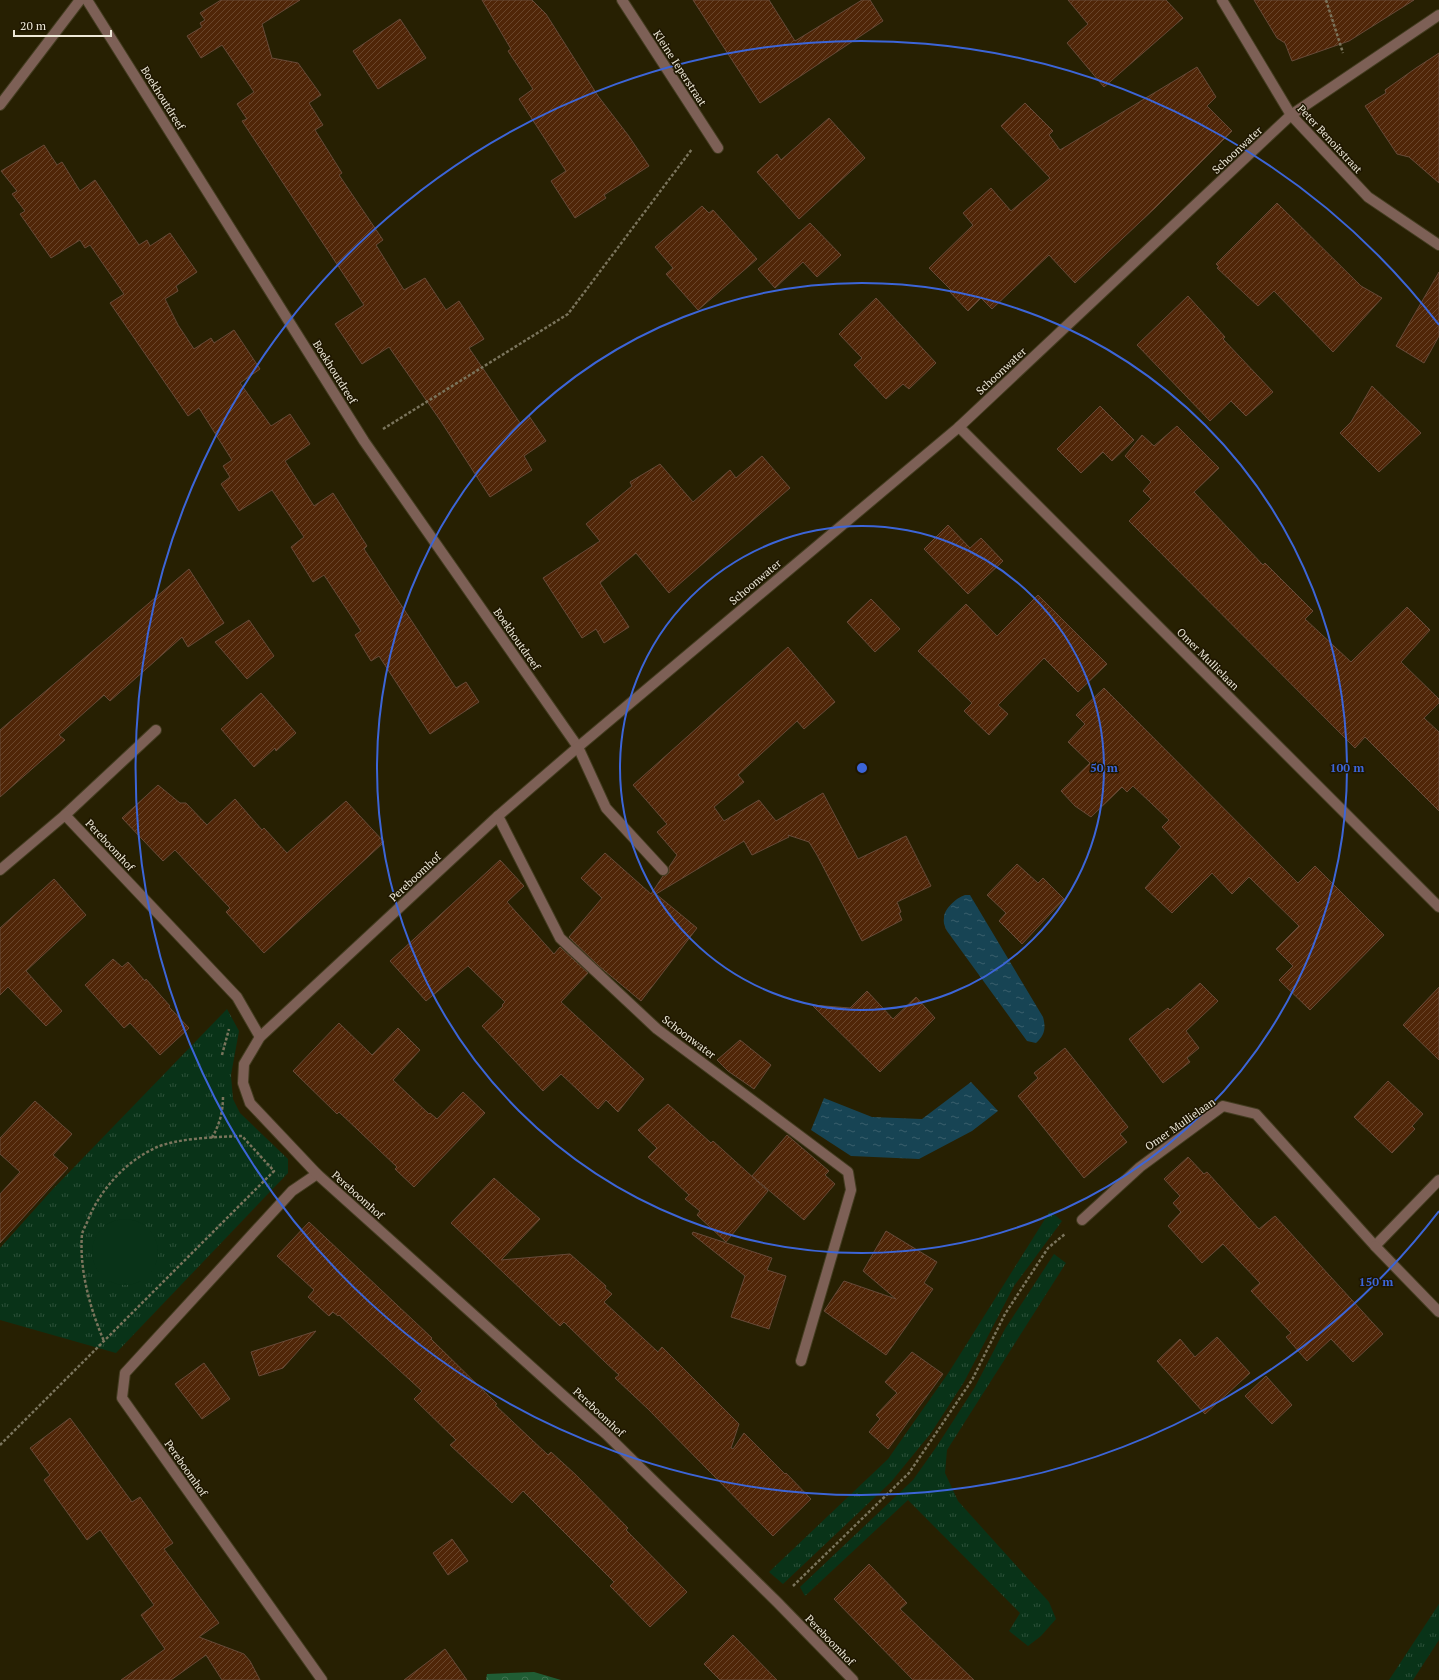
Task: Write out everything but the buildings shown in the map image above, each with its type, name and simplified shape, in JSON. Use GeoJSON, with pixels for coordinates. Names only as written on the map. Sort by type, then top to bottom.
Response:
{"type":"FeatureCollection","features":[{"type":"Feature","properties":{"kind":"street"},"geometry":{"type":"LineString","coordinates":[[0,105],[80,0]]}},
{"type":"Feature","properties":{"kind":"street","name":"Boekhoutdreef"},"geometry":{"type":"LineString","coordinates":[[88,0],[364,441],[578,747]]}},
{"type":"Feature","properties":{"kind":"street","name":"Kleine Ieperstraat"},"geometry":{"type":"LineString","coordinates":[[622,0],[718,148]]}},
{"type":"Feature","properties":{"kind":"street","name":"Peter Benoitstraat"},"geometry":{"type":"LineString","coordinates":[[1222,0],[1291,115],[1368,197],[1439,245]]}},
{"type":"Feature","properties":{"kind":"street","name":"Schoonwater"},"geometry":{"type":"LineString","coordinates":[[802,1361],[852,1190],[848,1172],[657,1029],[560,938],[498,816],[959,427],[1291,115],[1439,15]]}},
{"type":"Feature","properties":{"kind":"street","name":"Omer Mullielaan"},"geometry":{"type":"LineString","coordinates":[[959,427],[1439,908]]}},
{"type":"Feature","properties":{"kind":"street"},"geometry":{"type":"LineString","coordinates":[[0,870],[65,815],[156,730]]}},
{"type":"Feature","properties":{"kind":"street"},"geometry":{"type":"LineString","coordinates":[[578,747],[606,808],[663,870]]}},
{"type":"Feature","properties":{"kind":"street","name":"Pereboomhof"},"geometry":{"type":"LineString","coordinates":[[65,815],[237,997],[260,1037]]}},
{"type":"Feature","properties":{"kind":"street","name":"Pereboomhof"},"geometry":{"type":"LineString","coordinates":[[498,816],[260,1037],[244,1064],[243,1083],[250,1103],[317,1174],[606,1434],[853,1680]]}},
{"type":"Feature","properties":{"kind":"street","name":"Omer Mullielaan"},"geometry":{"type":"LineString","coordinates":[[1082,1220],[1140,1167],[1223,1106],[1256,1114],[1375,1246],[1439,1312]]}},
{"type":"Feature","properties":{"kind":"street","name":"Pereboomhof"},"geometry":{"type":"LineString","coordinates":[[317,1174],[292,1191],[124,1373],[122,1398],[322,1680]]}},
{"type":"Feature","properties":{"kind":"street"},"geometry":{"type":"LineString","coordinates":[[1375,1246],[1439,1180]]}},
{"type":"Feature","properties":{"kind":"path"},"geometry":{"type":"LineString","coordinates":[[1326,0],[1350,75]]}},
{"type":"Feature","properties":{"kind":"path"},"geometry":{"type":"LineString","coordinates":[[364,441],[568,314],[706,130]]}},
{"type":"Feature","properties":{"kind":"path"},"geometry":{"type":"LineString","coordinates":[[0,1445],[104,1341],[274,1170],[242,1136],[181,1141],[155,1148],[132,1163],[115,1177],[92,1209],[82,1233],[83,1265],[98,1326],[104,1341]]}},
{"type":"Feature","properties":{"kind":"path"},"geometry":{"type":"LineString","coordinates":[[776,1602],[909,1473],[972,1380],[1005,1314],[1048,1248],[1082,1220]]}},
{"type":"Feature","properties":{"kind":"green space"},"geometry":{"type":"Polygon","coordinates":[[[227,1009],[239,1031],[231,1075],[233,1099],[240,1113],[288,1159],[288,1173],[116,1353],[0,1320],[0,1248],[52,1190],[227,1009]]]}},
{"type":"Feature","properties":{"kind":"green space"},"geometry":{"type":"Polygon","coordinates":[[[1050,1211],[1062,1221],[1014,1286],[964,1382],[931,1433],[891,1482],[783,1584],[769,1572],[888,1459],[949,1372],[1050,1211]]]}},
{"type":"Feature","properties":{"kind":"green space"},"geometry":{"type":"Polygon","coordinates":[[[125,1219],[138,1222],[148,1229],[155,1239],[158,1252],[155,1265],[148,1275],[138,1282],[125,1285],[112,1282],[102,1275],[95,1265],[92,1252],[95,1239],[102,1229],[112,1222],[125,1219]]]}},
{"type":"Feature","properties":{"kind":"green space"},"geometry":{"type":"Polygon","coordinates":[[[1054,1254],[1066,1263],[947,1450],[945,1473],[958,1501],[1049,1602],[1056,1619],[1041,1636],[1028,1646],[1009,1631],[1020,1613],[908,1500],[805,1596],[800,1587],[913,1480],[975,1387],[1005,1329],[1054,1254]]]}},
{"type":"Feature","properties":{"kind":"green space"},"geometry":{"type":"Polygon","coordinates":[[[1439,1604],[1439,1640],[1413,1680],[1389,1680],[1439,1604]]]}},
{"type":"Feature","properties":{"kind":"green space"},"geometry":{"type":"Polygon","coordinates":[[[534,1672],[561,1680],[486,1680],[487,1674],[534,1672]]]}},
{"type":"Feature","properties":{"kind":"water"},"geometry":{"type":"Polygon","coordinates":[[[965,895],[970,895],[1043,1017],[1044,1031],[1036,1043],[1027,1041],[944,925],[945,915],[948,908],[954,901],[965,895]]]}},
{"type":"Feature","properties":{"kind":"water"},"geometry":{"type":"Polygon","coordinates":[[[971,1082],[998,1111],[972,1131],[919,1159],[851,1156],[811,1130],[824,1098],[872,1117],[922,1119],[971,1082]]]}}]}
